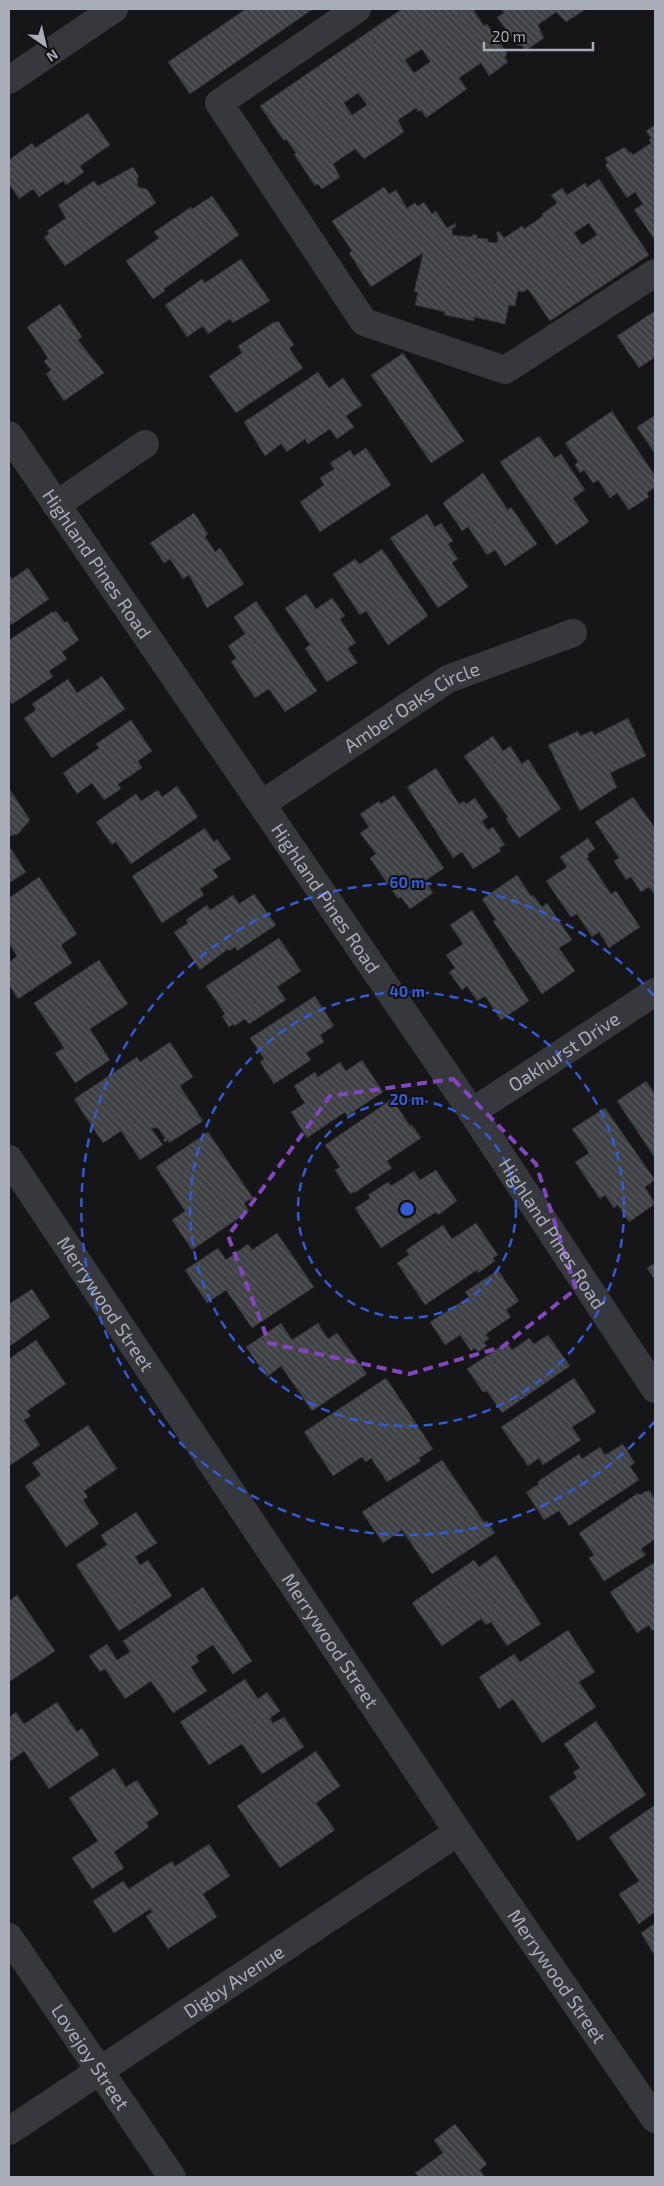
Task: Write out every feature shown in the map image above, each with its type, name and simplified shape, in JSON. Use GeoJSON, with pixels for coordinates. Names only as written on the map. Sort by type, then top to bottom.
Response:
{"type":"FeatureCollection","features":[{"type":"Feature","properties":{"kind":"street"},"geometry":{"type":"LineString","coordinates":[[9,80],[114,9]]}},
{"type":"Feature","properties":{"kind":"street"},"geometry":{"type":"LineString","coordinates":[[357,9],[219,103],[364,322],[505,370],[655,273]]}},
{"type":"Feature","properties":{"kind":"street","name":"Highland Pines Road"},"geometry":{"type":"LineString","coordinates":[[9,435],[472,1112],[655,1388]]}},
{"type":"Feature","properties":{"kind":"street"},"geometry":{"type":"LineString","coordinates":[[56,505],[144,444]]}},
{"type":"Feature","properties":{"kind":"street","name":"Amber Oaks Circle"},"geometry":{"type":"LineString","coordinates":[[262,804],[448,680],[573,633]]}},
{"type":"Feature","properties":{"kind":"street","name":"Oakhurst Drive"},"geometry":{"type":"LineString","coordinates":[[472,1112],[655,992]]}},
{"type":"Feature","properties":{"kind":"street","name":"Merrywood Street"},"geometry":{"type":"LineString","coordinates":[[9,1159],[458,1832],[655,2119]]}},
{"type":"Feature","properties":{"kind":"street","name":"Digby Avenue"},"geometry":{"type":"LineString","coordinates":[[9,2131],[458,1832]]}},
{"type":"Feature","properties":{"kind":"street","name":"Lovejoy Street"},"geometry":{"type":"LineString","coordinates":[[9,1937],[98,2071],[172,2177]]}},
{"type":"Feature","properties":{"kind":"highlighted area"},"geometry":{"type":"Polygon","coordinates":[[[453,1079],[536,1164],[576,1289],[502,1347],[409,1374],[269,1343],[228,1236],[330,1096],[453,1079]]]}},
{"type":"Feature","properties":{"kind":"building"},"geometry":{"type":"Polygon","coordinates":[[[246,9],[313,9],[190,94],[168,62],[246,9]]]}},
{"type":"Feature","properties":{"kind":"building"},"geometry":{"type":"Polygon","coordinates":[[[402,9],[476,9],[474,11],[484,26],[487,24],[507,53],[505,58],[508,62],[489,76],[481,63],[459,78],[467,89],[426,118],[421,110],[419,112],[416,108],[398,120],[404,132],[364,159],[355,149],[333,164],[340,177],[322,189],[318,184],[315,186],[294,154],[296,153],[286,139],[284,141],[260,106],[402,9]],[[422,49],[405,60],[414,73],[430,62],[422,49]],[[358,93],[344,103],[352,115],[367,105],[358,93]]]}},
{"type":"Feature","properties":{"kind":"building"},"geometry":{"type":"Polygon","coordinates":[[[501,9],[586,9],[566,22],[556,12],[538,25],[544,38],[525,51],[522,46],[517,45],[497,17],[504,13],[501,9]]]}},
{"type":"Feature","properties":{"kind":"building"},"geometry":{"type":"Polygon","coordinates":[[[88,113],[110,145],[80,166],[84,172],[66,185],[63,181],[39,197],[33,189],[19,199],[9,184],[9,160],[32,143],[35,148],[88,113]]]}},
{"type":"Feature","properties":{"kind":"building"},"geometry":{"type":"Polygon","coordinates":[[[655,125],[655,240],[634,210],[643,204],[635,192],[627,198],[605,165],[608,163],[605,158],[625,147],[633,155],[651,143],[649,140],[651,138],[646,131],[655,125]]]}},
{"type":"Feature","properties":{"kind":"building"},"geometry":{"type":"Polygon","coordinates":[[[133,167],[139,177],[137,179],[138,187],[147,189],[156,203],[65,266],[44,237],[49,234],[47,231],[66,218],[58,205],[94,181],[98,186],[133,167]]]}},
{"type":"Feature","properties":{"kind":"building"},"geometry":{"type":"Polygon","coordinates":[[[599,179],[649,255],[550,321],[528,289],[523,292],[518,291],[515,306],[509,305],[505,324],[474,317],[474,321],[444,315],[445,312],[415,305],[418,292],[414,292],[423,253],[371,287],[349,253],[352,251],[332,221],[384,187],[389,194],[396,190],[407,208],[415,203],[418,206],[424,202],[432,214],[436,211],[447,228],[456,223],[455,228],[453,227],[452,235],[472,237],[473,234],[477,235],[477,238],[488,239],[488,242],[497,243],[498,236],[496,233],[499,231],[504,238],[522,226],[524,229],[543,216],[542,214],[557,203],[551,195],[562,188],[567,195],[585,183],[587,187],[599,179]],[[589,223],[574,233],[582,245],[597,235],[589,223]]]}},
{"type":"Feature","properties":{"kind":"building"},"geometry":{"type":"Polygon","coordinates":[[[212,196],[239,235],[153,299],[126,261],[159,238],[154,232],[191,207],[192,209],[212,196]]]}},
{"type":"Feature","properties":{"kind":"building"},"geometry":{"type":"Polygon","coordinates":[[[241,259],[270,301],[233,323],[230,319],[208,334],[203,326],[187,337],[165,305],[202,279],[205,283],[241,259]]]}},
{"type":"Feature","properties":{"kind":"building"},"geometry":{"type":"Polygon","coordinates":[[[60,304],[82,337],[78,340],[104,373],[64,401],[46,374],[51,370],[44,361],[48,358],[27,327],[60,304]]]}},
{"type":"Feature","properties":{"kind":"building"},"geometry":{"type":"Polygon","coordinates":[[[655,311],[655,357],[639,368],[617,336],[655,311]]]}},
{"type":"Feature","properties":{"kind":"building"},"geometry":{"type":"Polygon","coordinates":[[[278,321],[294,345],[289,348],[303,368],[236,413],[209,376],[242,353],[238,346],[278,321]]]}},
{"type":"Feature","properties":{"kind":"building"},"geometry":{"type":"Polygon","coordinates":[[[403,353],[464,441],[431,463],[371,375],[403,353]]]}},
{"type":"Feature","properties":{"kind":"building"},"geometry":{"type":"Polygon","coordinates":[[[318,372],[329,388],[343,378],[362,405],[346,416],[354,427],[337,439],[330,429],[308,444],[305,439],[287,452],[281,444],[265,456],[244,422],[318,372]]]}},
{"type":"Feature","properties":{"kind":"building"},"geometry":{"type":"Polygon","coordinates":[[[612,411],[655,476],[655,487],[647,493],[649,497],[629,510],[617,493],[610,498],[598,480],[593,483],[584,470],[580,473],[575,465],[578,462],[565,443],[612,411]]]}},
{"type":"Feature","properties":{"kind":"building"},"geometry":{"type":"Polygon","coordinates":[[[655,415],[655,454],[637,427],[655,415]]]}},
{"type":"Feature","properties":{"kind":"building"},"geometry":{"type":"Polygon","coordinates":[[[539,436],[555,458],[561,454],[585,490],[573,498],[589,522],[556,545],[500,462],[539,436]]]}},
{"type":"Feature","properties":{"kind":"building"},"geometry":{"type":"Polygon","coordinates":[[[366,448],[391,485],[320,532],[300,502],[324,485],[320,478],[334,469],[330,463],[350,450],[354,456],[366,448]]]}},
{"type":"Feature","properties":{"kind":"building"},"geometry":{"type":"Polygon","coordinates":[[[483,473],[508,510],[511,507],[537,544],[505,566],[495,550],[487,555],[468,527],[462,531],[443,503],[483,473]]]}},
{"type":"Feature","properties":{"kind":"building"},"geometry":{"type":"Polygon","coordinates":[[[194,513],[208,534],[205,536],[215,552],[220,548],[244,584],[207,608],[189,575],[183,579],[170,559],[164,563],[150,543],[194,513]]]}},
{"type":"Feature","properties":{"kind":"building"},"geometry":{"type":"Polygon","coordinates":[[[427,514],[435,527],[441,523],[453,541],[448,544],[458,559],[452,563],[468,587],[438,608],[390,538],[427,514]]]}},
{"type":"Feature","properties":{"kind":"building"},"geometry":{"type":"Polygon","coordinates":[[[382,549],[428,616],[388,645],[366,611],[360,615],[333,574],[355,559],[360,564],[382,549]]]}},
{"type":"Feature","properties":{"kind":"building"},"geometry":{"type":"Polygon","coordinates":[[[28,568],[49,599],[11,625],[9,622],[9,574],[12,579],[28,568]]]}},
{"type":"Feature","properties":{"kind":"building"},"geometry":{"type":"Polygon","coordinates":[[[306,594],[316,609],[332,598],[345,616],[340,619],[356,643],[348,648],[357,663],[327,682],[305,648],[310,645],[285,608],[306,594]]]}},
{"type":"Feature","properties":{"kind":"building"},"geometry":{"type":"Polygon","coordinates":[[[256,601],[317,691],[285,712],[269,689],[255,698],[231,662],[236,658],[228,646],[245,634],[234,617],[256,601]]]}},
{"type":"Feature","properties":{"kind":"building"},"geometry":{"type":"Polygon","coordinates":[[[56,611],[65,623],[67,621],[79,640],[62,652],[67,659],[49,671],[53,677],[12,704],[9,699],[9,640],[56,611]]]}},
{"type":"Feature","properties":{"kind":"building"},"geometry":{"type":"Polygon","coordinates":[[[102,676],[125,709],[52,758],[24,718],[36,710],[32,704],[68,679],[77,693],[102,676]]]}},
{"type":"Feature","properties":{"kind":"building"},"geometry":{"type":"Polygon","coordinates":[[[628,718],[646,756],[610,773],[617,787],[580,811],[548,745],[578,731],[580,736],[592,731],[594,735],[628,718]]]}},
{"type":"Feature","properties":{"kind":"building"},"geometry":{"type":"Polygon","coordinates":[[[131,720],[152,751],[138,761],[142,768],[118,784],[121,789],[104,800],[92,783],[77,794],[63,773],[99,748],[96,744],[131,720]]]}},
{"type":"Feature","properties":{"kind":"building"},"geometry":{"type":"Polygon","coordinates":[[[493,736],[503,751],[510,746],[522,764],[528,759],[561,809],[519,838],[506,819],[508,817],[464,756],[493,736]]]}},
{"type":"Feature","properties":{"kind":"building"},"geometry":{"type":"Polygon","coordinates":[[[436,768],[459,804],[464,801],[466,804],[475,798],[488,817],[482,821],[488,830],[493,827],[505,845],[499,848],[501,851],[473,869],[462,852],[453,858],[407,787],[436,768]]]}},
{"type":"Feature","properties":{"kind":"building"},"geometry":{"type":"Polygon","coordinates":[[[177,786],[198,817],[131,864],[116,842],[112,845],[96,822],[136,794],[141,801],[158,790],[162,797],[177,786]]]}},
{"type":"Feature","properties":{"kind":"building"},"geometry":{"type":"Polygon","coordinates":[[[9,788],[30,820],[18,834],[9,836],[9,788]]]}},
{"type":"Feature","properties":{"kind":"building"},"geometry":{"type":"Polygon","coordinates":[[[394,795],[444,868],[425,881],[433,893],[410,909],[401,897],[398,899],[370,858],[376,854],[360,833],[369,827],[360,814],[379,801],[381,804],[394,795]]]}},
{"type":"Feature","properties":{"kind":"building"},"geometry":{"type":"Polygon","coordinates":[[[633,797],[655,828],[655,895],[649,887],[641,892],[631,877],[626,880],[614,861],[619,858],[595,822],[633,797]]]}},
{"type":"Feature","properties":{"kind":"building"},"geometry":{"type":"Polygon","coordinates":[[[205,828],[214,842],[217,839],[231,859],[213,870],[218,877],[200,889],[204,895],[162,923],[132,876],[205,828]]]}},
{"type":"Feature","properties":{"kind":"building"},"geometry":{"type":"Polygon","coordinates":[[[588,838],[595,849],[588,854],[589,857],[587,858],[611,894],[616,891],[640,927],[609,948],[599,932],[592,937],[577,914],[571,917],[546,881],[567,867],[560,857],[588,838]]]}},
{"type":"Feature","properties":{"kind":"building"},"geometry":{"type":"Polygon","coordinates":[[[9,846],[26,872],[9,883],[9,846]]]}},
{"type":"Feature","properties":{"kind":"building"},"geometry":{"type":"Polygon","coordinates":[[[517,875],[531,896],[533,895],[542,907],[547,903],[572,940],[559,948],[575,971],[542,994],[493,921],[496,920],[482,899],[517,875]]]}},
{"type":"Feature","properties":{"kind":"building"},"geometry":{"type":"Polygon","coordinates":[[[39,877],[77,934],[61,945],[72,963],[18,999],[9,985],[9,962],[17,956],[9,944],[9,898],[39,877]]]}},
{"type":"Feature","properties":{"kind":"building"},"geometry":{"type":"Polygon","coordinates":[[[254,894],[276,925],[237,951],[235,947],[229,951],[228,949],[200,970],[174,932],[188,923],[186,920],[207,905],[210,910],[233,895],[239,904],[254,894]]]}},
{"type":"Feature","properties":{"kind":"building"},"geometry":{"type":"Polygon","coordinates":[[[472,910],[529,1001],[501,1020],[485,996],[477,1001],[467,986],[462,990],[449,972],[455,968],[446,955],[463,944],[450,925],[472,910]]]}},
{"type":"Feature","properties":{"kind":"building"},"geometry":{"type":"Polygon","coordinates":[[[279,938],[301,971],[277,987],[286,1000],[249,1024],[245,1019],[229,1027],[222,1016],[225,1014],[206,986],[279,938]]]}},
{"type":"Feature","properties":{"kind":"building"},"geometry":{"type":"Polygon","coordinates":[[[99,960],[128,1004],[90,1029],[110,1060],[75,1083],[55,1053],[64,1048],[34,1003],[99,960]]]}},
{"type":"Feature","properties":{"kind":"building"},"geometry":{"type":"Polygon","coordinates":[[[315,996],[334,1026],[320,1035],[324,1042],[306,1053],[311,1060],[274,1084],[260,1062],[264,1059],[250,1038],[315,996]]]}},
{"type":"Feature","properties":{"kind":"building"},"geometry":{"type":"Polygon","coordinates":[[[170,1042],[193,1077],[180,1086],[203,1121],[169,1143],[168,1140],[165,1142],[163,1140],[165,1138],[158,1128],[151,1128],[163,1145],[140,1160],[121,1131],[103,1143],[74,1099],[137,1057],[140,1062],[170,1042]]]}},
{"type":"Feature","properties":{"kind":"building"},"geometry":{"type":"Polygon","coordinates":[[[362,1060],[383,1092],[347,1116],[345,1112],[307,1138],[291,1112],[305,1103],[294,1086],[315,1072],[318,1077],[340,1062],[346,1071],[362,1060]]]}},
{"type":"Feature","properties":{"kind":"building"},"geometry":{"type":"Polygon","coordinates":[[[646,1081],[655,1094],[655,1158],[617,1101],[646,1081]]]}},
{"type":"Feature","properties":{"kind":"building"},"geometry":{"type":"Polygon","coordinates":[[[392,1099],[410,1126],[412,1125],[421,1138],[387,1161],[392,1168],[350,1194],[335,1170],[340,1167],[325,1145],[392,1099]]]}},
{"type":"Feature","properties":{"kind":"building"},"geometry":{"type":"Polygon","coordinates":[[[605,1108],[655,1180],[645,1187],[655,1204],[629,1222],[618,1205],[614,1208],[605,1195],[600,1199],[575,1162],[589,1153],[572,1129],[605,1108]]]}},
{"type":"Feature","properties":{"kind":"building"},"geometry":{"type":"Polygon","coordinates":[[[208,1132],[253,1198],[244,1203],[249,1211],[192,1250],[172,1220],[185,1211],[156,1167],[208,1132]]]}},
{"type":"Feature","properties":{"kind":"building"},"geometry":{"type":"Polygon","coordinates":[[[436,1170],[457,1201],[438,1215],[436,1212],[381,1248],[355,1208],[370,1198],[368,1195],[388,1182],[391,1186],[414,1171],[420,1180],[436,1170]]]}},
{"type":"Feature","properties":{"kind":"building"},"geometry":{"type":"Polygon","coordinates":[[[476,1223],[498,1255],[493,1258],[495,1261],[478,1273],[477,1270],[425,1305],[397,1263],[409,1255],[406,1250],[443,1225],[452,1239],[476,1223]]]}},
{"type":"Feature","properties":{"kind":"building"},"geometry":{"type":"Polygon","coordinates":[[[277,1233],[314,1287],[252,1328],[226,1290],[207,1303],[185,1270],[218,1248],[226,1260],[248,1244],[252,1250],[277,1233]]]}},
{"type":"Feature","properties":{"kind":"building"},"geometry":{"type":"Polygon","coordinates":[[[655,1263],[655,1280],[647,1268],[655,1263]]]}},
{"type":"Feature","properties":{"kind":"building"},"geometry":{"type":"Polygon","coordinates":[[[498,1270],[519,1301],[506,1310],[511,1317],[486,1334],[489,1339],[484,1342],[487,1346],[478,1352],[475,1348],[471,1351],[460,1335],[445,1345],[430,1322],[469,1297],[465,1292],[498,1270]]]}},
{"type":"Feature","properties":{"kind":"building"},"geometry":{"type":"Polygon","coordinates":[[[32,1289],[50,1317],[9,1347],[9,1304],[32,1289]]]}},
{"type":"Feature","properties":{"kind":"building"},"geometry":{"type":"Polygon","coordinates":[[[281,1323],[292,1340],[318,1323],[328,1339],[337,1333],[367,1374],[312,1411],[281,1366],[267,1377],[246,1347],[281,1323]]]}},
{"type":"Feature","properties":{"kind":"building"},"geometry":{"type":"Polygon","coordinates":[[[548,1335],[570,1366],[502,1413],[487,1391],[483,1392],[467,1369],[507,1342],[512,1350],[529,1338],[534,1344],[548,1335]]]}},
{"type":"Feature","properties":{"kind":"building"},"geometry":{"type":"Polygon","coordinates":[[[36,1340],[66,1384],[27,1411],[31,1416],[24,1420],[40,1445],[9,1466],[9,1359],[36,1340]]]}},
{"type":"Feature","properties":{"kind":"building"},"geometry":{"type":"Polygon","coordinates":[[[386,1378],[433,1449],[419,1458],[421,1461],[387,1482],[371,1458],[366,1462],[362,1457],[333,1476],[304,1432],[386,1378]]]}},
{"type":"Feature","properties":{"kind":"building"},"geometry":{"type":"Polygon","coordinates":[[[574,1378],[596,1412],[572,1427],[581,1440],[543,1465],[539,1458],[528,1466],[501,1427],[574,1378]]]}},
{"type":"Feature","properties":{"kind":"building"},"geometry":{"type":"Polygon","coordinates":[[[88,1425],[117,1469],[84,1491],[88,1497],[83,1500],[99,1524],[66,1547],[25,1486],[41,1475],[32,1463],[88,1425]]]}},
{"type":"Feature","properties":{"kind":"building"},"geometry":{"type":"Polygon","coordinates":[[[623,1444],[635,1463],[630,1466],[639,1480],[569,1526],[559,1511],[544,1520],[526,1492],[539,1484],[537,1482],[579,1454],[582,1459],[600,1447],[605,1455],[623,1444]]]}},
{"type":"Feature","properties":{"kind":"building"},"geometry":{"type":"Polygon","coordinates":[[[442,1460],[484,1522],[487,1521],[495,1533],[432,1574],[402,1530],[383,1543],[362,1512],[442,1460]]]}},
{"type":"Feature","properties":{"kind":"building"},"geometry":{"type":"Polygon","coordinates":[[[650,1491],[655,1500],[655,1539],[641,1549],[646,1555],[604,1581],[589,1558],[594,1555],[579,1533],[638,1493],[640,1495],[650,1491]]]}},
{"type":"Feature","properties":{"kind":"building"},"geometry":{"type":"Polygon","coordinates":[[[136,1512],[157,1543],[135,1557],[140,1565],[148,1560],[172,1596],[119,1631],[76,1565],[107,1545],[101,1535],[136,1512]]]}},
{"type":"Feature","properties":{"kind":"building"},"geometry":{"type":"Polygon","coordinates":[[[496,1555],[541,1624],[507,1646],[491,1622],[486,1625],[481,1619],[442,1646],[412,1603],[474,1560],[479,1567],[496,1555]]]}},
{"type":"Feature","properties":{"kind":"building"},"geometry":{"type":"Polygon","coordinates":[[[655,1562],[655,1629],[652,1631],[649,1625],[637,1633],[610,1592],[655,1562]]]}},
{"type":"Feature","properties":{"kind":"building"},"geometry":{"type":"Polygon","coordinates":[[[203,1587],[252,1661],[233,1674],[213,1645],[196,1656],[199,1662],[191,1667],[207,1691],[173,1713],[151,1681],[125,1699],[105,1669],[100,1672],[89,1656],[107,1644],[117,1660],[130,1652],[123,1641],[203,1587]]]}},
{"type":"Feature","properties":{"kind":"building"},"geometry":{"type":"Polygon","coordinates":[[[17,1595],[55,1651],[9,1682],[9,1601],[17,1595]]]}},
{"type":"Feature","properties":{"kind":"building"},"geometry":{"type":"Polygon","coordinates":[[[568,1630],[595,1672],[579,1682],[596,1707],[542,1743],[513,1699],[499,1709],[479,1677],[514,1654],[520,1662],[568,1630]]]}},
{"type":"Feature","properties":{"kind":"building"},"geometry":{"type":"Polygon","coordinates":[[[245,1679],[258,1699],[267,1692],[280,1711],[270,1718],[273,1723],[284,1717],[304,1747],[262,1774],[242,1744],[209,1765],[180,1722],[245,1679]]]}},
{"type":"Feature","properties":{"kind":"building"},"geometry":{"type":"Polygon","coordinates":[[[57,1702],[77,1732],[82,1728],[99,1755],[49,1789],[24,1751],[9,1762],[9,1717],[16,1712],[24,1724],[57,1702]]]}},
{"type":"Feature","properties":{"kind":"building"},"geometry":{"type":"Polygon","coordinates":[[[596,1721],[646,1795],[578,1841],[549,1797],[577,1778],[573,1772],[580,1768],[564,1744],[596,1721]]]}},
{"type":"Feature","properties":{"kind":"building"},"geometry":{"type":"Polygon","coordinates":[[[316,1751],[340,1786],[316,1803],[335,1830],[280,1868],[237,1806],[316,1751]]]}},
{"type":"Feature","properties":{"kind":"building"},"geometry":{"type":"Polygon","coordinates":[[[114,1768],[126,1787],[137,1780],[159,1814],[146,1823],[149,1827],[114,1852],[124,1868],[92,1889],[72,1858],[98,1841],[69,1798],[114,1768]]]}},
{"type":"Feature","properties":{"kind":"building"},"geometry":{"type":"Polygon","coordinates":[[[655,1805],[655,1912],[639,1924],[619,1894],[639,1881],[609,1837],[655,1805]]]}},
{"type":"Feature","properties":{"kind":"building"},"geometry":{"type":"Polygon","coordinates":[[[209,1844],[230,1876],[203,1894],[217,1917],[168,1949],[146,1916],[152,1912],[150,1909],[114,1933],[93,1901],[123,1881],[129,1889],[172,1861],[175,1866],[209,1844]]]}},
{"type":"Feature","properties":{"kind":"building"},"geometry":{"type":"Polygon","coordinates":[[[655,1923],[655,1956],[641,1933],[655,1923]]]}},
{"type":"Feature","properties":{"kind":"building"},"geometry":{"type":"Polygon","coordinates":[[[455,2124],[487,2164],[480,2170],[485,2177],[419,2177],[415,2173],[443,2153],[434,2140],[455,2124]]]}}]}
